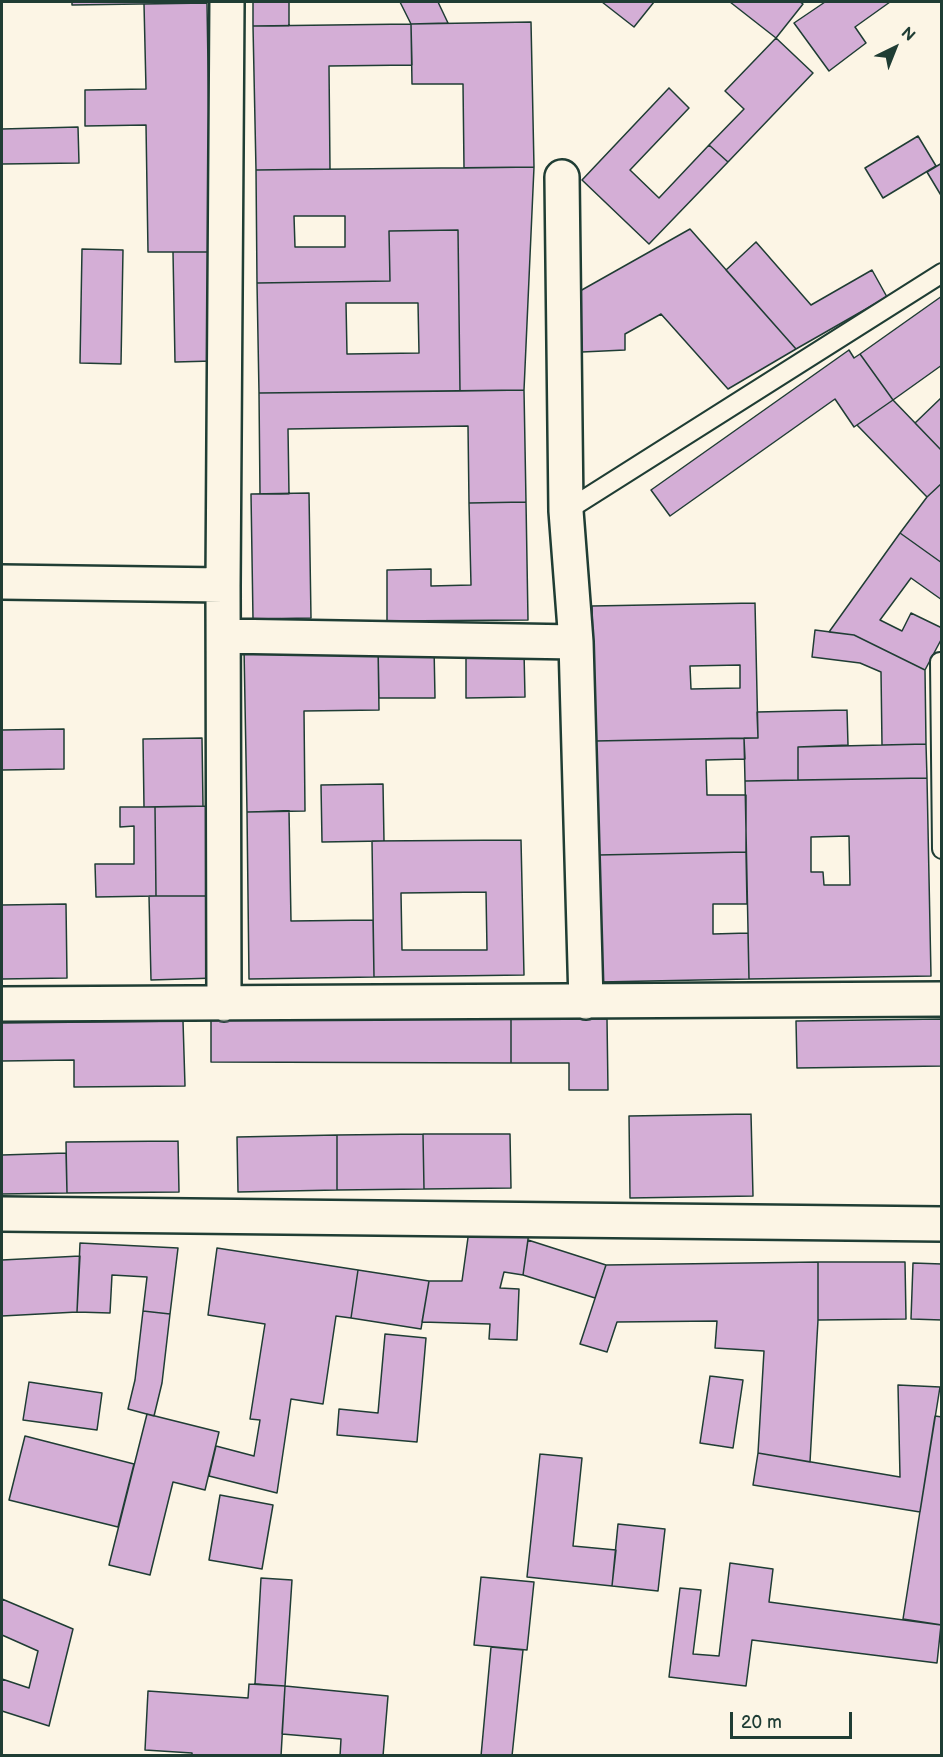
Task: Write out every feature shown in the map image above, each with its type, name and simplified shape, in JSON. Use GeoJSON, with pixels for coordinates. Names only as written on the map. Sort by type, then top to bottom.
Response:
{"type":"FeatureCollection","features":[{"type":"Feature","properties":{"kind":"street"},"geometry":{"type":"LineString","coordinates":[[224,1004],[223,585],[227,2]]}},
{"type":"Feature","properties":{"kind":"street"},"geometry":{"type":"LineString","coordinates":[[562,177],[566,511],[576,642],[586,1002]]}},
{"type":"Feature","properties":{"kind":"street"},"geometry":{"type":"LineString","coordinates":[[2,582],[223,585]]}},
{"type":"Feature","properties":{"kind":"street"},"geometry":{"type":"LineString","coordinates":[[224,636],[576,642]]}},
{"type":"Feature","properties":{"kind":"street"},"geometry":{"type":"LineString","coordinates":[[2,1004],[942,999]]}},
{"type":"Feature","properties":{"kind":"street"},"geometry":{"type":"LineString","coordinates":[[2,1214],[942,1224]]}},
{"type":"Feature","properties":{"kind":"lane"},"geometry":{"type":"LineString","coordinates":[[566,511],[942,273]]}},
{"type":"Feature","properties":{"kind":"lane"},"geometry":{"type":"LineString","coordinates":[[940,662],[942,849]]}},
{"type":"Feature","properties":{"kind":"building"},"geometry":{"type":"Polygon","coordinates":[[[72,2],[207,2],[207,3],[72,5],[72,2]]]}},
{"type":"Feature","properties":{"kind":"building"},"geometry":{"type":"Polygon","coordinates":[[[253,2],[289,2],[289,26],[253,26],[253,2]]]}},
{"type":"Feature","properties":{"kind":"building"},"geometry":{"type":"Polygon","coordinates":[[[400,2],[438,2],[448,23],[411,24],[400,2]]]}},
{"type":"Feature","properties":{"kind":"building"},"geometry":{"type":"Polygon","coordinates":[[[602,2],[654,2],[634,27],[602,2]]]}},
{"type":"Feature","properties":{"kind":"building"},"geometry":{"type":"Polygon","coordinates":[[[730,2],[800,2],[803,4],[776,38],[730,2]]]}},
{"type":"Feature","properties":{"kind":"building"},"geometry":{"type":"Polygon","coordinates":[[[825,2],[890,2],[855,27],[866,43],[829,71],[794,23],[825,2]]]}},
{"type":"Feature","properties":{"kind":"building"},"geometry":{"type":"Polygon","coordinates":[[[207,3],[211,252],[148,252],[146,125],[85,126],[85,90],[146,89],[144,4],[207,3]]]}},
{"type":"Feature","properties":{"kind":"building"},"geometry":{"type":"Polygon","coordinates":[[[531,22],[534,167],[464,168],[463,84],[412,84],[411,24],[531,22]]]}},
{"type":"Feature","properties":{"kind":"building"},"geometry":{"type":"Polygon","coordinates":[[[411,24],[412,65],[329,66],[330,169],[256,170],[253,26],[411,24]]]}},
{"type":"Feature","properties":{"kind":"building"},"geometry":{"type":"Polygon","coordinates":[[[776,38],[813,73],[728,162],[709,145],[744,109],[725,91],[776,38]]]}},
{"type":"Feature","properties":{"kind":"building"},"geometry":{"type":"Polygon","coordinates":[[[669,88],[689,108],[630,170],[659,198],[709,145],[728,162],[649,244],[582,180],[669,88]]]}},
{"type":"Feature","properties":{"kind":"building"},"geometry":{"type":"Polygon","coordinates":[[[78,127],[79,163],[2,164],[2,129],[78,127]]]}},
{"type":"Feature","properties":{"kind":"building"},"geometry":{"type":"Polygon","coordinates":[[[918,136],[936,166],[883,198],[865,168],[918,136]]]}},
{"type":"Feature","properties":{"kind":"building"},"geometry":{"type":"Polygon","coordinates":[[[942,163],[942,197],[927,172],[942,163]]]}},
{"type":"Feature","properties":{"kind":"building"},"geometry":{"type":"Polygon","coordinates":[[[534,167],[524,390],[460,391],[458,230],[389,231],[390,281],[257,283],[256,170],[534,167]],[[294,216],[295,247],[345,247],[345,216],[294,216]]]}},
{"type":"Feature","properties":{"kind":"building"},"geometry":{"type":"Polygon","coordinates":[[[690,229],[796,349],[728,389],[661,314],[625,334],[625,350],[582,352],[580,291],[690,229]]]}},
{"type":"Feature","properties":{"kind":"building"},"geometry":{"type":"Polygon","coordinates":[[[458,230],[460,391],[259,393],[257,283],[390,281],[389,231],[458,230]],[[346,303],[347,354],[419,353],[418,303],[346,303]]]}},
{"type":"Feature","properties":{"kind":"building"},"geometry":{"type":"Polygon","coordinates":[[[756,242],[811,305],[872,270],[887,297],[796,349],[726,270],[756,242]]]}},
{"type":"Feature","properties":{"kind":"building"},"geometry":{"type":"Polygon","coordinates":[[[82,249],[123,250],[121,364],[80,363],[82,249]]]}},
{"type":"Feature","properties":{"kind":"building"},"geometry":{"type":"Polygon","coordinates":[[[173,252],[211,252],[213,361],[175,362],[173,252]]]}},
{"type":"Feature","properties":{"kind":"building"},"geometry":{"type":"Polygon","coordinates":[[[942,296],[942,365],[893,400],[860,354],[942,296]]]}},
{"type":"Feature","properties":{"kind":"building"},"geometry":{"type":"Polygon","coordinates":[[[849,350],[854,358],[860,354],[893,400],[854,427],[835,399],[670,516],[651,490],[849,350]]]}},
{"type":"Feature","properties":{"kind":"building"},"geometry":{"type":"Polygon","coordinates":[[[524,390],[526,502],[469,503],[468,426],[288,429],[289,494],[260,494],[259,393],[524,390]]]}},
{"type":"Feature","properties":{"kind":"building"},"geometry":{"type":"Polygon","coordinates":[[[942,397],[942,451],[915,423],[942,397]]]}},
{"type":"Feature","properties":{"kind":"building"},"geometry":{"type":"Polygon","coordinates":[[[893,400],[942,451],[942,483],[927,497],[857,425],[893,400]]]}},
{"type":"Feature","properties":{"kind":"building"},"geometry":{"type":"Polygon","coordinates":[[[942,483],[942,563],[900,533],[927,497],[942,483]]]}},
{"type":"Feature","properties":{"kind":"building"},"geometry":{"type":"Polygon","coordinates":[[[309,493],[311,618],[253,619],[251,494],[309,493]]]}},
{"type":"Feature","properties":{"kind":"building"},"geometry":{"type":"Polygon","coordinates":[[[526,502],[528,620],[387,621],[387,570],[431,569],[431,586],[471,585],[469,503],[526,502]]]}},
{"type":"Feature","properties":{"kind":"building"},"geometry":{"type":"Polygon","coordinates":[[[900,533],[942,563],[942,600],[911,578],[880,620],[902,631],[911,613],[942,628],[942,638],[925,670],[854,635],[829,632],[900,533]]]}},
{"type":"Feature","properties":{"kind":"building"},"geometry":{"type":"Polygon","coordinates":[[[755,603],[758,738],[595,741],[592,606],[755,603]],[[740,665],[690,666],[691,689],[740,688],[740,665]]]}},
{"type":"Feature","properties":{"kind":"building"},"geometry":{"type":"Polygon","coordinates":[[[815,630],[854,635],[925,670],[926,744],[882,745],[881,672],[860,663],[812,657],[815,630]]]}},
{"type":"Feature","properties":{"kind":"building"},"geometry":{"type":"Polygon","coordinates":[[[378,646],[434,646],[435,698],[379,698],[378,646]]]}},
{"type":"Feature","properties":{"kind":"building"},"geometry":{"type":"Polygon","coordinates":[[[378,646],[379,710],[304,711],[305,811],[247,812],[244,648],[378,646]]]}},
{"type":"Feature","properties":{"kind":"building"},"geometry":{"type":"Polygon","coordinates":[[[466,652],[524,652],[525,697],[466,698],[466,652]]]}},
{"type":"Feature","properties":{"kind":"building"},"geometry":{"type":"Polygon","coordinates":[[[847,710],[848,745],[798,747],[798,780],[745,781],[744,738],[758,738],[757,712],[847,710]]]}},
{"type":"Feature","properties":{"kind":"building"},"geometry":{"type":"Polygon","coordinates":[[[64,729],[64,769],[2,770],[2,730],[64,729]]]}},
{"type":"Feature","properties":{"kind":"building"},"geometry":{"type":"Polygon","coordinates":[[[202,738],[203,806],[144,807],[143,739],[202,738]]]}},
{"type":"Feature","properties":{"kind":"building"},"geometry":{"type":"Polygon","coordinates":[[[744,738],[745,759],[706,760],[707,795],[746,795],[746,852],[598,855],[595,741],[744,738]]]}},
{"type":"Feature","properties":{"kind":"building"},"geometry":{"type":"Polygon","coordinates":[[[926,744],[927,778],[798,780],[798,747],[926,744]]]}},
{"type":"Feature","properties":{"kind":"building"},"geometry":{"type":"Polygon","coordinates":[[[927,778],[931,976],[749,979],[745,781],[927,778]],[[849,836],[811,837],[811,872],[823,872],[824,885],[850,885],[849,836]]]}},
{"type":"Feature","properties":{"kind":"building"},"geometry":{"type":"Polygon","coordinates":[[[383,784],[384,841],[322,842],[321,785],[383,784]]]}},
{"type":"Feature","properties":{"kind":"building"},"geometry":{"type":"Polygon","coordinates":[[[212,806],[214,896],[156,896],[155,807],[212,806]]]}},
{"type":"Feature","properties":{"kind":"building"},"geometry":{"type":"Polygon","coordinates":[[[120,807],[155,807],[156,896],[96,897],[95,864],[134,864],[134,826],[120,827],[120,807]]]}},
{"type":"Feature","properties":{"kind":"building"},"geometry":{"type":"Polygon","coordinates":[[[289,811],[291,921],[373,920],[374,977],[249,979],[247,812],[289,811]]]}},
{"type":"Feature","properties":{"kind":"building"},"geometry":{"type":"Polygon","coordinates":[[[521,840],[524,975],[374,977],[372,841],[521,840]],[[486,892],[401,893],[402,950],[487,950],[486,892]]]}},
{"type":"Feature","properties":{"kind":"building"},"geometry":{"type":"Polygon","coordinates":[[[746,852],[747,904],[713,904],[713,934],[748,933],[749,979],[600,982],[598,855],[746,852]]]}},
{"type":"Feature","properties":{"kind":"building"},"geometry":{"type":"Polygon","coordinates":[[[149,896],[214,896],[215,978],[151,980],[149,896]]]}},
{"type":"Feature","properties":{"kind":"building"},"geometry":{"type":"Polygon","coordinates":[[[66,904],[67,978],[2,979],[2,905],[66,904]]]}},
{"type":"Feature","properties":{"kind":"building"},"geometry":{"type":"Polygon","coordinates":[[[211,1018],[511,1018],[511,1063],[211,1062],[211,1018]]]}},
{"type":"Feature","properties":{"kind":"building"},"geometry":{"type":"Polygon","coordinates":[[[511,1018],[607,1019],[608,1090],[569,1090],[569,1063],[511,1063],[511,1018]]]}},
{"type":"Feature","properties":{"kind":"building"},"geometry":{"type":"Polygon","coordinates":[[[942,1019],[942,1066],[797,1068],[796,1021],[942,1019]]]}},
{"type":"Feature","properties":{"kind":"building"},"geometry":{"type":"Polygon","coordinates":[[[183,1021],[185,1086],[74,1087],[74,1060],[2,1061],[2,1023],[183,1021]]]}},
{"type":"Feature","properties":{"kind":"building"},"geometry":{"type":"Polygon","coordinates":[[[751,1114],[753,1196],[630,1198],[629,1116],[751,1114]]]}},
{"type":"Feature","properties":{"kind":"building"},"geometry":{"type":"Polygon","coordinates":[[[423,1134],[510,1134],[511,1188],[424,1189],[423,1134]]]}},
{"type":"Feature","properties":{"kind":"building"},"geometry":{"type":"Polygon","coordinates":[[[423,1134],[424,1189],[337,1190],[337,1135],[423,1134]]]}},
{"type":"Feature","properties":{"kind":"building"},"geometry":{"type":"Polygon","coordinates":[[[337,1135],[337,1190],[238,1192],[237,1137],[337,1135]]]}},
{"type":"Feature","properties":{"kind":"building"},"geometry":{"type":"Polygon","coordinates":[[[178,1141],[179,1192],[67,1193],[66,1142],[178,1141]]]}},
{"type":"Feature","properties":{"kind":"building"},"geometry":{"type":"Polygon","coordinates":[[[66,1153],[67,1193],[2,1194],[2,1155],[66,1153]]]}},
{"type":"Feature","properties":{"kind":"building"},"geometry":{"type":"Polygon","coordinates":[[[470,1223],[529,1232],[523,1275],[504,1272],[500,1288],[519,1289],[517,1340],[489,1339],[490,1324],[422,1322],[429,1281],[462,1281],[470,1223]]]}},
{"type":"Feature","properties":{"kind":"building"},"geometry":{"type":"Polygon","coordinates":[[[528,1240],[606,1265],[595,1298],[523,1275],[528,1240]]]}},
{"type":"Feature","properties":{"kind":"building"},"geometry":{"type":"Polygon","coordinates":[[[80,1243],[178,1248],[170,1314],[143,1311],[147,1277],[112,1275],[110,1313],[77,1312],[80,1243]]]}},
{"type":"Feature","properties":{"kind":"building"},"geometry":{"type":"Polygon","coordinates":[[[217,1248],[358,1270],[351,1318],[336,1316],[323,1404],[291,1399],[277,1493],[209,1476],[216,1446],[254,1456],[260,1420],[250,1419],[265,1324],[208,1315],[217,1248]]]}},
{"type":"Feature","properties":{"kind":"building"},"geometry":{"type":"Polygon","coordinates":[[[80,1256],[77,1312],[2,1316],[2,1260],[80,1256]]]}},
{"type":"Feature","properties":{"kind":"building"},"geometry":{"type":"Polygon","coordinates":[[[818,1262],[905,1262],[906,1319],[818,1320],[818,1262]]]}},
{"type":"Feature","properties":{"kind":"building"},"geometry":{"type":"Polygon","coordinates":[[[818,1262],[818,1320],[810,1462],[758,1453],[764,1351],[715,1348],[717,1321],[617,1322],[607,1352],[580,1344],[606,1265],[818,1262]]]}},
{"type":"Feature","properties":{"kind":"building"},"geometry":{"type":"Polygon","coordinates":[[[913,1263],[942,1264],[942,1320],[911,1319],[913,1263]]]}},
{"type":"Feature","properties":{"kind":"building"},"geometry":{"type":"Polygon","coordinates":[[[358,1270],[429,1281],[421,1329],[351,1318],[358,1270]]]}},
{"type":"Feature","properties":{"kind":"building"},"geometry":{"type":"Polygon","coordinates":[[[143,1311],[170,1314],[162,1383],[154,1416],[128,1409],[135,1380],[143,1311]]]}},
{"type":"Feature","properties":{"kind":"building"},"geometry":{"type":"Polygon","coordinates":[[[385,1334],[426,1338],[417,1442],[337,1435],[339,1409],[378,1413],[385,1334]]]}},
{"type":"Feature","properties":{"kind":"building"},"geometry":{"type":"Polygon","coordinates":[[[710,1376],[743,1380],[733,1448],[700,1443],[710,1376]]]}},
{"type":"Feature","properties":{"kind":"building"},"geometry":{"type":"Polygon","coordinates":[[[29,1382],[102,1393],[97,1430],[23,1420],[29,1382]]]}},
{"type":"Feature","properties":{"kind":"building"},"geometry":{"type":"Polygon","coordinates":[[[898,1385],[940,1387],[920,1512],[753,1485],[758,1453],[900,1477],[898,1385]]]}},
{"type":"Feature","properties":{"kind":"building"},"geometry":{"type":"Polygon","coordinates":[[[147,1414],[219,1432],[205,1490],[173,1482],[150,1575],[109,1565],[147,1414]]]}},
{"type":"Feature","properties":{"kind":"building"},"geometry":{"type":"Polygon","coordinates":[[[935,1416],[942,1417],[942,1625],[903,1619],[935,1416]]]}},
{"type":"Feature","properties":{"kind":"building"},"geometry":{"type":"Polygon","coordinates":[[[25,1436],[134,1464],[118,1527],[9,1500],[25,1436]]]}},
{"type":"Feature","properties":{"kind":"building"},"geometry":{"type":"Polygon","coordinates":[[[540,1454],[582,1458],[573,1546],[616,1550],[612,1586],[527,1577],[540,1454]]]}},
{"type":"Feature","properties":{"kind":"building"},"geometry":{"type":"Polygon","coordinates":[[[220,1495],[273,1505],[262,1569],[209,1560],[220,1495]]]}},
{"type":"Feature","properties":{"kind":"building"},"geometry":{"type":"Polygon","coordinates":[[[618,1524],[665,1529],[658,1591],[612,1586],[618,1524]]]}},
{"type":"Feature","properties":{"kind":"building"},"geometry":{"type":"Polygon","coordinates":[[[730,1563],[773,1569],[769,1602],[941,1625],[937,1663],[752,1640],[746,1686],[669,1677],[680,1588],[701,1590],[693,1654],[719,1656],[730,1563]]]}},
{"type":"Feature","properties":{"kind":"building"},"geometry":{"type":"Polygon","coordinates":[[[481,1577],[534,1582],[527,1650],[474,1645],[481,1577]]]}},
{"type":"Feature","properties":{"kind":"building"},"geometry":{"type":"Polygon","coordinates":[[[261,1578],[292,1580],[285,1686],[255,1684],[261,1578]]]}},
{"type":"Feature","properties":{"kind":"building"},"geometry":{"type":"Polygon","coordinates":[[[2,1599],[73,1629],[49,1726],[2,1711],[2,1679],[29,1688],[38,1651],[2,1635],[2,1599]]]}},
{"type":"Feature","properties":{"kind":"building"},"geometry":{"type":"Polygon","coordinates":[[[491,1647],[523,1650],[512,1756],[481,1756],[491,1647]]]}},
{"type":"Feature","properties":{"kind":"building"},"geometry":{"type":"Polygon","coordinates":[[[249,1684],[285,1686],[281,1756],[192,1756],[192,1753],[145,1750],[148,1691],[248,1698],[249,1684]]]}},
{"type":"Feature","properties":{"kind":"building"},"geometry":{"type":"Polygon","coordinates":[[[285,1686],[388,1696],[383,1756],[340,1756],[341,1739],[282,1734],[285,1686]]]}}]}
